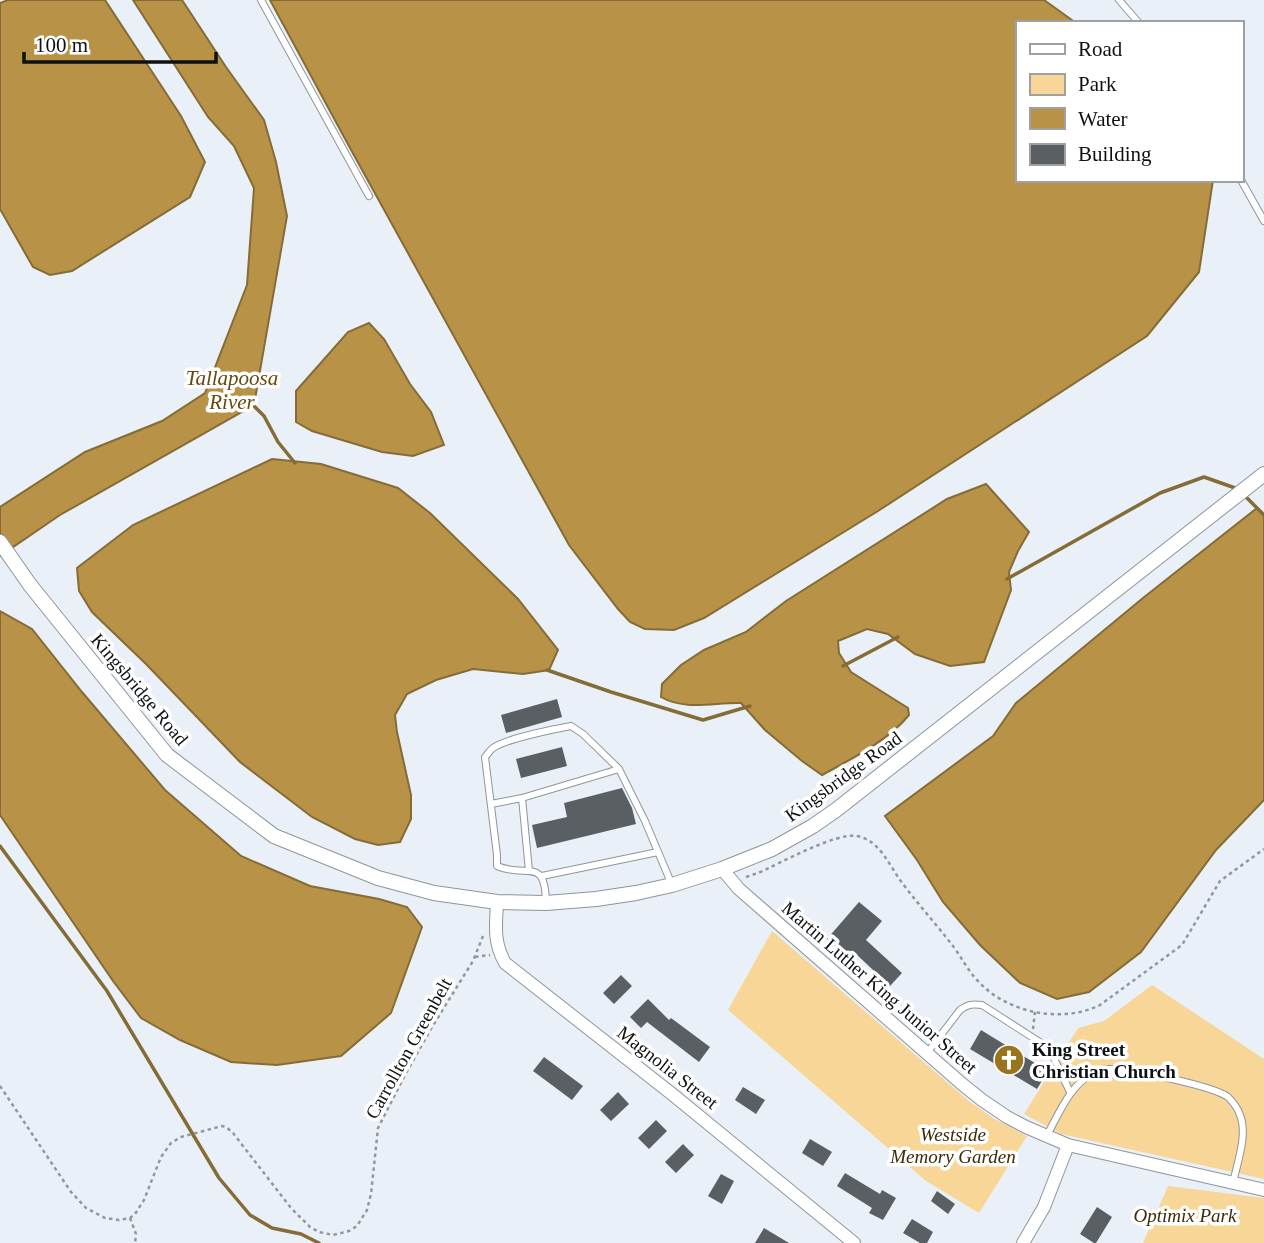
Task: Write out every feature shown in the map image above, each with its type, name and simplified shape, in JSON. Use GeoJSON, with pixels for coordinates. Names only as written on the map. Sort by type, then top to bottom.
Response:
{"type":"FeatureCollection","features":[{"type":"Feature","properties":{"kind":"street","name":"Kingsbridge Road"},"geometry":{"type":"LineString","coordinates":[[0,542],[30,585],[167,755],[274,836],[378,878],[435,893],[496,902],[546,902],[596,899],[672,885],[772,849],[813,826],[1264,474]]}},
{"type":"Feature","properties":{"kind":"street","name":"Martin Luther King Junior Street"},"geometry":{"type":"LineString","coordinates":[[722,869],[739,889],[927,1053],[982,1100],[1007,1117],[1068,1145],[1264,1190]]}},
{"type":"Feature","properties":{"kind":"street","name":"Magnolia Street"},"geometry":{"type":"LineString","coordinates":[[496,902],[495,940],[505,963],[672,1094],[854,1243]]}},
{"type":"Feature","properties":{"kind":"street"},"geometry":{"type":"LineString","coordinates":[[1023,1243],[1044,1207],[1068,1145]]}},
{"type":"Feature","properties":{"kind":"lane"},"geometry":{"type":"LineString","coordinates":[[261,0],[369,196]]}},
{"type":"Feature","properties":{"kind":"lane"},"geometry":{"type":"LineString","coordinates":[[1119,0],[1137,21]]}},
{"type":"Feature","properties":{"kind":"lane"},"geometry":{"type":"LineString","coordinates":[[1242,182],[1264,221]]}},
{"type":"Feature","properties":{"kind":"lane"},"geometry":{"type":"LineString","coordinates":[[546,902],[542,876],[536,872],[497,866],[485,757],[493,748],[506,742],[571,726],[619,769],[672,885]]}},
{"type":"Feature","properties":{"kind":"lane"},"geometry":{"type":"LineString","coordinates":[[491,804],[522,798],[619,769]]}},
{"type":"Feature","properties":{"kind":"lane"},"geometry":{"type":"LineString","coordinates":[[522,798],[529,872]]}},
{"type":"Feature","properties":{"kind":"lane"},"geometry":{"type":"LineString","coordinates":[[542,876],[658,852]]}},
{"type":"Feature","properties":{"kind":"lane"},"geometry":{"type":"LineString","coordinates":[[927,1053],[960,1010],[973,1004],[982,1005],[1049,1048],[1070,1092]]}},
{"type":"Feature","properties":{"kind":"lane"},"geometry":{"type":"LineString","coordinates":[[1046,1137],[1070,1092],[1096,1070],[1110,1069],[1150,1075],[1195,1085],[1229,1098],[1242,1122],[1243,1132],[1233,1183]]}},
{"type":"Feature","properties":{"kind":"path"},"geometry":{"type":"LineString","coordinates":[[743,878],[830,841],[854,835],[864,838],[880,850],[912,897],[953,946],[977,981],[989,992],[1016,1008],[1073,1014],[1091,1010],[1110,999],[1182,945],[1220,881],[1264,849]]}},
{"type":"Feature","properties":{"kind":"path","name":"Carrollton Greenbelt"},"geometry":{"type":"LineString","coordinates":[[130,1218],[140,1209],[155,1169],[171,1143],[216,1127],[226,1127],[291,1208],[310,1227],[333,1235],[357,1226],[367,1210],[372,1194],[378,1128],[418,1051],[475,957],[483,934]]}},
{"type":"Feature","properties":{"kind":"path"},"geometry":{"type":"LineString","coordinates":[[475,957],[491,955]]}},
{"type":"Feature","properties":{"kind":"path"},"geometry":{"type":"LineString","coordinates":[[1034,1028],[1035,1012]]}},
{"type":"Feature","properties":{"kind":"path"},"geometry":{"type":"LineString","coordinates":[[0,1086],[71,1192],[86,1208],[104,1218],[130,1218],[136,1234],[135,1243]]}},
{"type":"Feature","properties":{"kind":"green space","name":"Westside Memory Garden"},"geometry":{"type":"Polygon","coordinates":[[[772,931],[970,1102],[1027,1136],[979,1213],[926,1181],[728,1010],[772,931]]]}},
{"type":"Feature","properties":{"kind":"green space"},"geometry":{"type":"Polygon","coordinates":[[[1152,985],[1264,1059],[1264,1179],[1061,1134],[1024,1114],[1078,1028],[1104,1021],[1152,985]]]}},
{"type":"Feature","properties":{"kind":"green space","name":"Optimix Park"},"geometry":{"type":"Polygon","coordinates":[[[1168,1186],[1264,1198],[1264,1243],[1143,1243],[1168,1186]]]}},
{"type":"Feature","properties":{"kind":"water"},"geometry":{"type":"Polygon","coordinates":[[[8,0],[105,0],[181,116],[205,162],[190,197],[72,271],[50,275],[33,267],[0,209],[0,3],[8,0]]]}},
{"type":"Feature","properties":{"kind":"water","name":"Tallapoosa River"},"geometry":{"type":"Polygon","coordinates":[[[133,0],[182,0],[264,120],[287,216],[254,405],[60,515],[0,556],[0,507],[85,452],[162,421],[205,393],[247,285],[254,188],[234,146],[208,117],[133,0]]]}},
{"type":"Feature","properties":{"kind":"water"},"geometry":{"type":"Polygon","coordinates":[[[270,0],[1044,0],[1073,21],[1016,21],[1016,182],[1213,182],[1199,272],[1147,336],[878,511],[704,618],[674,630],[645,629],[630,622],[618,609],[569,545],[270,0]]]}},
{"type":"Feature","properties":{"kind":"water"},"geometry":{"type":"Polygon","coordinates":[[[369,323],[384,339],[410,384],[431,412],[444,445],[413,456],[382,452],[312,431],[296,422],[296,391],[348,332],[369,323]]]}},
{"type":"Feature","properties":{"kind":"water"},"geometry":{"type":"Polygon","coordinates":[[[272,459],[321,464],[398,488],[430,513],[518,599],[558,650],[549,670],[523,674],[473,669],[436,680],[407,694],[395,715],[411,795],[411,819],[400,842],[378,845],[355,839],[312,817],[240,762],[92,612],[79,591],[77,568],[133,525],[272,459]]]}},
{"type":"Feature","properties":{"kind":"water"},"geometry":{"type":"Polygon","coordinates":[[[986,484],[1029,532],[1009,572],[1011,590],[984,662],[950,666],[915,654],[888,634],[867,629],[838,641],[839,653],[851,672],[908,708],[909,715],[891,733],[868,749],[822,775],[765,730],[741,703],[690,705],[661,697],[662,684],[681,665],[704,650],[746,632],[786,601],[947,499],[986,484]]]}},
{"type":"Feature","properties":{"kind":"water"},"geometry":{"type":"Polygon","coordinates":[[[1257,508],[1264,515],[1264,800],[1216,850],[1141,952],[1089,992],[1057,999],[1020,983],[980,945],[943,902],[885,816],[993,736],[1016,703],[1257,508]]]}},
{"type":"Feature","properties":{"kind":"water"},"geometry":{"type":"Polygon","coordinates":[[[0,611],[32,629],[165,790],[241,856],[310,886],[407,907],[422,927],[391,1013],[341,1056],[277,1065],[231,1062],[180,1040],[141,1018],[0,815],[0,611]]]}},
{"type":"Feature","properties":{"kind":"building"},"geometry":{"type":"Polygon","coordinates":[[[557,699],[562,717],[506,733],[501,715],[557,699]]]}},
{"type":"Feature","properties":{"kind":"building"},"geometry":{"type":"Polygon","coordinates":[[[562,747],[567,766],[521,778],[516,759],[562,747]]]}},
{"type":"Feature","properties":{"kind":"building"},"geometry":{"type":"Polygon","coordinates":[[[622,788],[636,824],[537,848],[532,825],[567,817],[564,803],[622,788]]]}},
{"type":"Feature","properties":{"kind":"building"},"geometry":{"type":"Polygon","coordinates":[[[859,902],[882,921],[866,940],[902,973],[890,986],[855,953],[850,959],[827,939],[859,902]]]}},
{"type":"Feature","properties":{"kind":"building"},"geometry":{"type":"Polygon","coordinates":[[[621,975],[632,986],[614,1004],[603,993],[621,975]]]}},
{"type":"Feature","properties":{"kind":"building"},"geometry":{"type":"Polygon","coordinates":[[[648,999],[669,1020],[671,1018],[710,1047],[699,1062],[647,1022],[641,1028],[630,1017],[648,999]]]}},
{"type":"Feature","properties":{"kind":"building","name":"King Street Christian Church"},"geometry":{"type":"Polygon","coordinates":[[[981,1030],[1048,1071],[1037,1089],[970,1049],[981,1030]]]}},
{"type":"Feature","properties":{"kind":"building"},"geometry":{"type":"Polygon","coordinates":[[[544,1057],[583,1086],[572,1100],[533,1071],[544,1057]]]}},
{"type":"Feature","properties":{"kind":"building"},"geometry":{"type":"Polygon","coordinates":[[[743,1087],[765,1100],[756,1114],[735,1100],[743,1087]]]}},
{"type":"Feature","properties":{"kind":"building"},"geometry":{"type":"Polygon","coordinates":[[[618,1092],[629,1104],[611,1121],[600,1110],[618,1092]]]}},
{"type":"Feature","properties":{"kind":"building"},"geometry":{"type":"Polygon","coordinates":[[[656,1120],[667,1131],[649,1149],[638,1138],[656,1120]]]}},
{"type":"Feature","properties":{"kind":"building"},"geometry":{"type":"Polygon","coordinates":[[[810,1139],[832,1152],[823,1166],[802,1153],[810,1139]]]}},
{"type":"Feature","properties":{"kind":"building"},"geometry":{"type":"Polygon","coordinates":[[[683,1144],[694,1155],[676,1173],[665,1162],[683,1144]]]}},
{"type":"Feature","properties":{"kind":"building"},"geometry":{"type":"Polygon","coordinates":[[[845,1173],[880,1194],[882,1190],[896,1198],[883,1220],[869,1213],[872,1208],[837,1186],[845,1173]]]}},
{"type":"Feature","properties":{"kind":"building"},"geometry":{"type":"Polygon","coordinates":[[[721,1174],[734,1181],[722,1204],[708,1196],[721,1174]]]}},
{"type":"Feature","properties":{"kind":"building"},"geometry":{"type":"Polygon","coordinates":[[[937,1191],[955,1204],[948,1214],[931,1201],[937,1191]]]}},
{"type":"Feature","properties":{"kind":"building"},"geometry":{"type":"Polygon","coordinates":[[[1097,1207],[1112,1217],[1094,1243],[1080,1234],[1097,1207]]]}},
{"type":"Feature","properties":{"kind":"building"},"geometry":{"type":"Polygon","coordinates":[[[912,1219],[933,1232],[927,1243],[920,1243],[903,1233],[912,1219]]]}},
{"type":"Feature","properties":{"kind":"building"},"geometry":{"type":"Polygon","coordinates":[[[764,1228],[789,1243],[755,1243],[764,1228]]]}},
{"type":"Feature","properties":{"kind":"waterway"},"geometry":{"type":"LineString","coordinates":[[250,402],[264,416],[278,442],[295,463]]}},
{"type":"Feature","properties":{"kind":"waterway"},"geometry":{"type":"LineString","coordinates":[[1007,579],[1160,493],[1204,477],[1238,489]]}},
{"type":"Feature","properties":{"kind":"waterway"},"geometry":{"type":"LineString","coordinates":[[1243,494],[1264,515]]}},
{"type":"Feature","properties":{"kind":"waterway"},"geometry":{"type":"LineString","coordinates":[[843,666],[898,637]]}},
{"type":"Feature","properties":{"kind":"waterway"},"geometry":{"type":"LineString","coordinates":[[547,670],[703,720],[750,706]]}},
{"type":"Feature","properties":{"kind":"waterway"},"geometry":{"type":"LineString","coordinates":[[0,846],[107,991],[219,1178],[250,1215],[272,1228],[301,1234],[319,1243]]}},
{"type":"Feature","properties":{"kind":"place","name":"King Street Christian Church"},"geometry":{"type":"Point","coordinates":[1009,1060]}}]}
